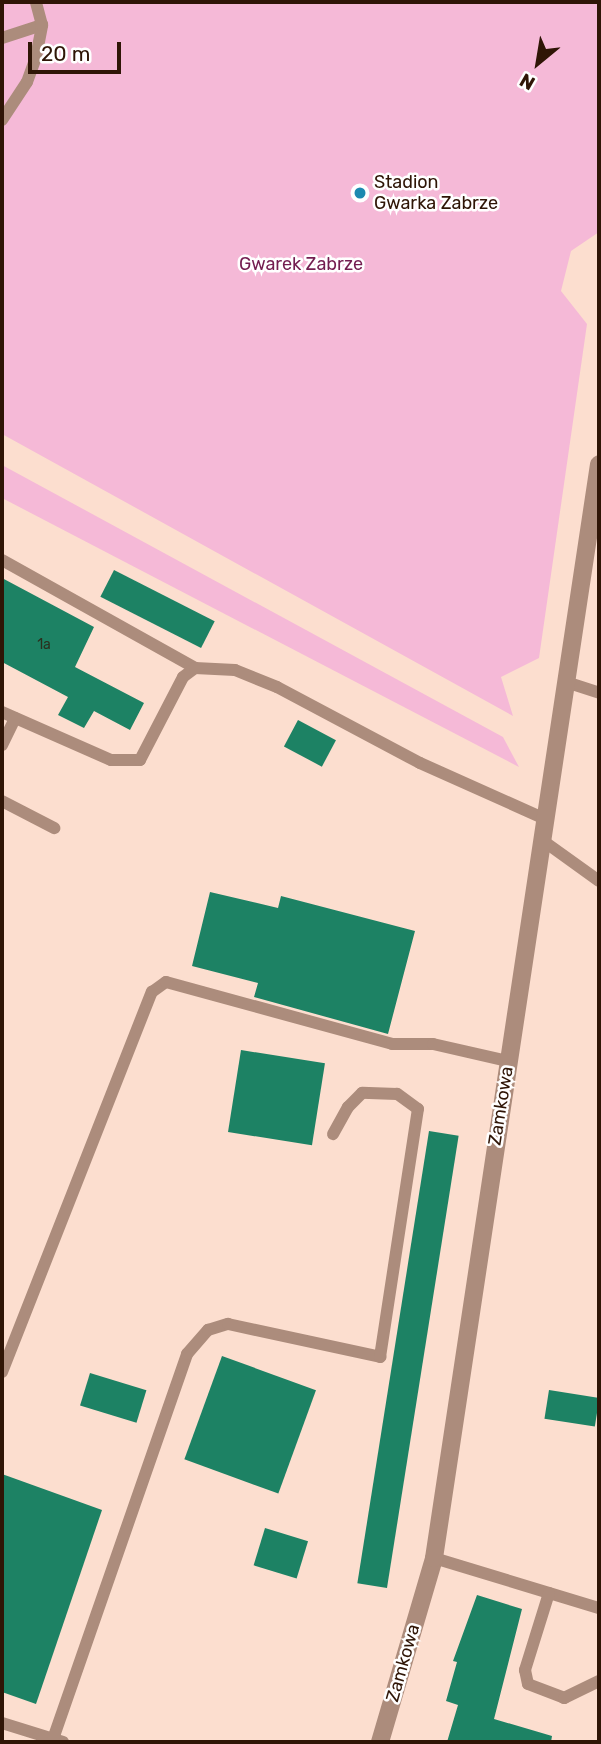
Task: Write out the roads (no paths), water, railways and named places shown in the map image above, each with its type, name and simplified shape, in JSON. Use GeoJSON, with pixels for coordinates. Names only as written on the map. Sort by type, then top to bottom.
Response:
{"type":"FeatureCollection","features":[{"type":"Feature","properties":{"kind":"street","name":"Zamkowa"},"geometry":{"type":"LineString","coordinates":[[380,1742],[433,1558],[599,464]]}},
{"type":"Feature","properties":{"kind":"lane"},"geometry":{"type":"LineString","coordinates":[[2,120],[27,82],[42,25],[36,2]]}},
{"type":"Feature","properties":{"kind":"lane"},"geometry":{"type":"LineString","coordinates":[[2,38],[42,25]]}},
{"type":"Feature","properties":{"kind":"lane"},"geometry":{"type":"LineString","coordinates":[[2,560],[195,668],[212,667],[253,676],[421,764],[545,820]]}},
{"type":"Feature","properties":{"kind":"lane"},"geometry":{"type":"LineString","coordinates":[[2,712],[111,760],[139,760],[183,677],[195,668]]}},
{"type":"Feature","properties":{"kind":"lane"},"geometry":{"type":"LineString","coordinates":[[566,682],[599,693]]}},
{"type":"Feature","properties":{"kind":"lane"},"geometry":{"type":"LineString","coordinates":[[2,746],[15,718]]}},
{"type":"Feature","properties":{"kind":"lane"},"geometry":{"type":"LineString","coordinates":[[2,801],[54,828]]}},
{"type":"Feature","properties":{"kind":"lane"},"geometry":{"type":"LineString","coordinates":[[542,840],[599,881]]}},
{"type":"Feature","properties":{"kind":"lane"},"geometry":{"type":"LineString","coordinates":[[2,1372],[152,992],[166,982],[391,1044],[433,1044],[508,1061]]}},
{"type":"Feature","properties":{"kind":"lane"},"geometry":{"type":"LineString","coordinates":[[2,1723],[36,1738],[58,1741],[187,1354],[208,1330],[228,1324],[380,1357],[418,1110],[397,1094],[362,1093],[348,1107],[333,1134]]}},
{"type":"Feature","properties":{"kind":"lane"},"geometry":{"type":"LineString","coordinates":[[433,1558],[599,1608]]}},
{"type":"Feature","properties":{"kind":"lane"},"geometry":{"type":"LineString","coordinates":[[549,1593],[525,1670],[528,1684],[564,1698],[599,1681]]}},
{"type":"Feature","properties":{"kind":"place","name":"Stadion Gwarka Zabrze"},"geometry":{"type":"Point","coordinates":[360,193]}},
{"type":"Feature","properties":{"kind":"park label","name":"Gwarek Zabrze"},"geometry":{"type":"Point","coordinates":[301,264]}}]}
